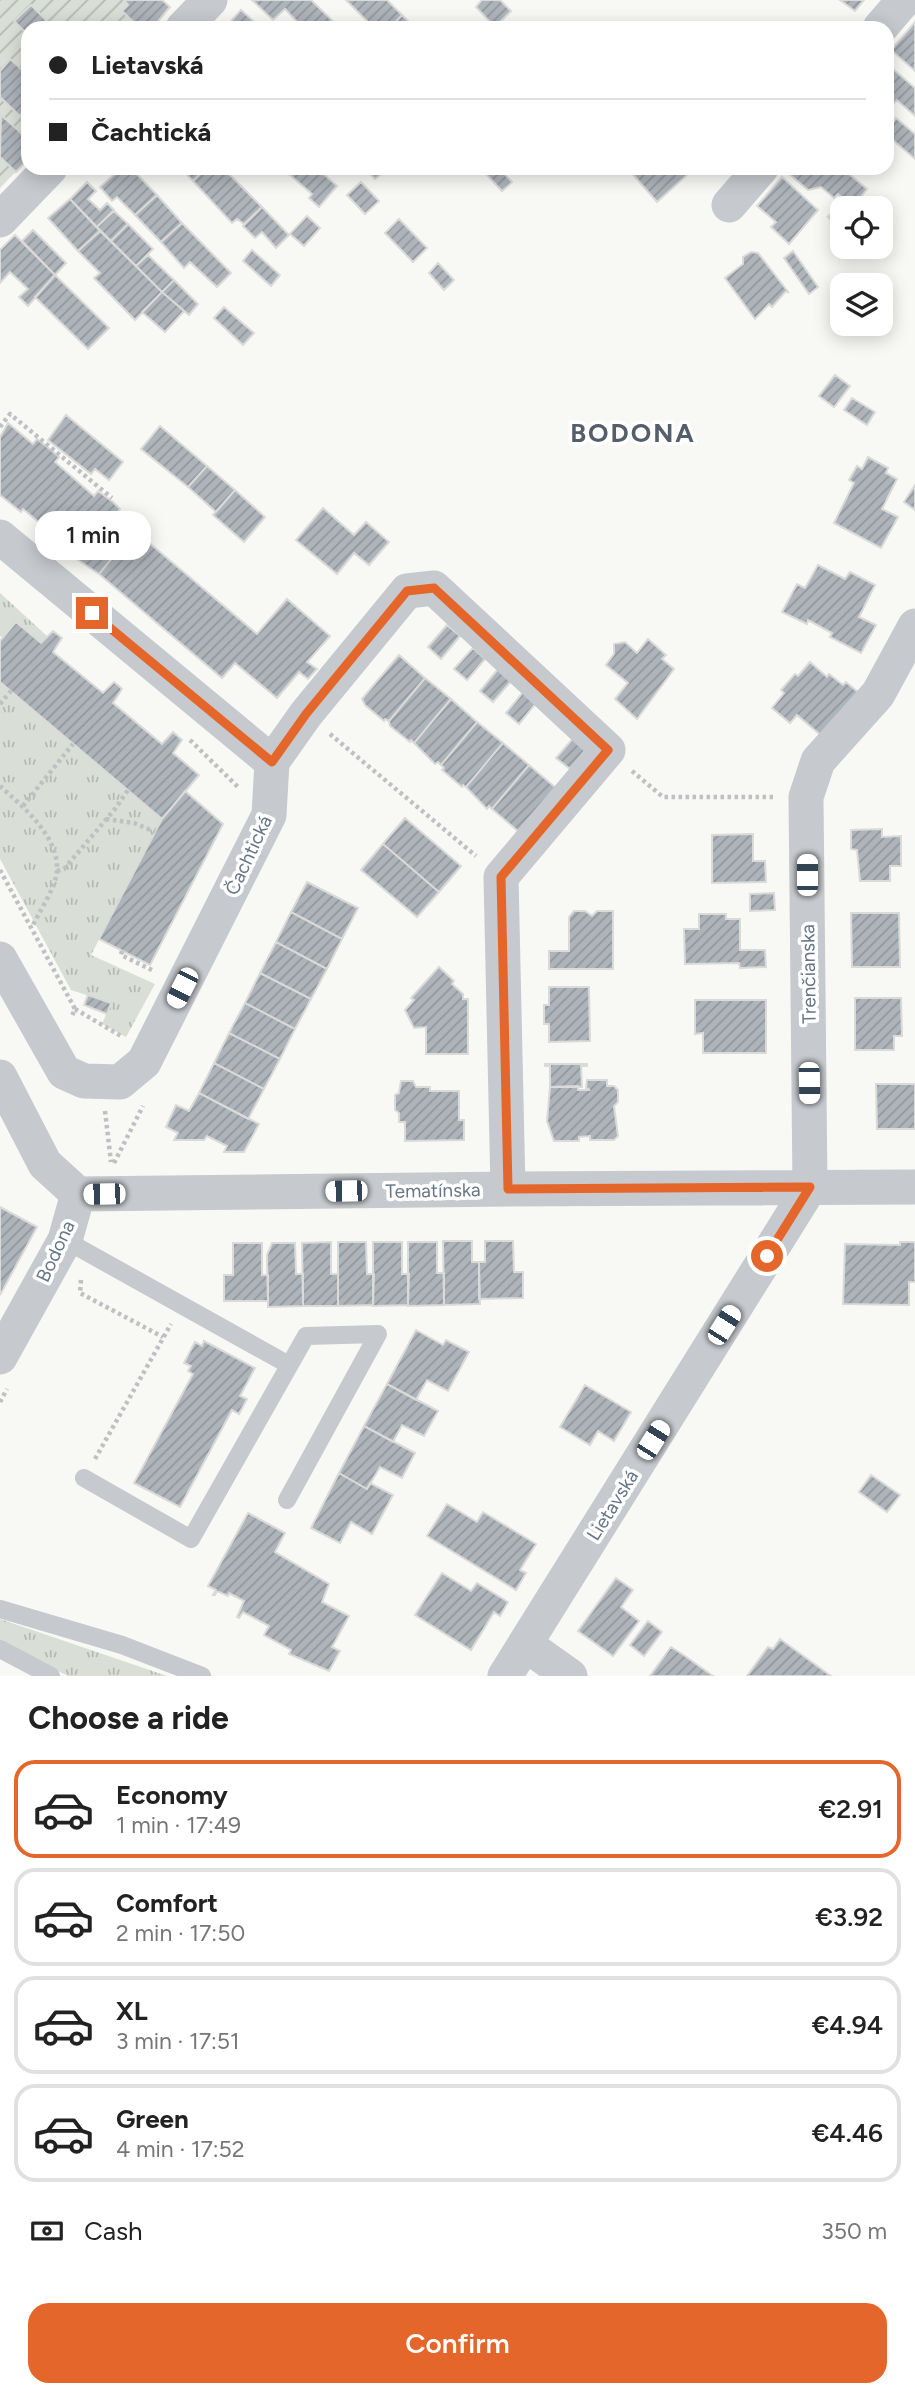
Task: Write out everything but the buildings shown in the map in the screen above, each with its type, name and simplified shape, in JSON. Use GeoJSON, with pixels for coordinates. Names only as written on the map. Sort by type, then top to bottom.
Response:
{"type":"FeatureCollection","features":[{"type":"Feature","properties":{"kind":"street"},"geometry":{"type":"LineString","coordinates":[[886,21],[904,0]]}},
{"type":"Feature","properties":{"kind":"street"},"geometry":{"type":"LineString","coordinates":[[0,220],[43,175]]}},
{"type":"Feature","properties":{"kind":"street"},"geometry":{"type":"LineString","coordinates":[[729,205],[755,175]]}},
{"type":"Feature","properties":{"kind":"street"},"geometry":{"type":"LineString","coordinates":[[0,537],[272,762],[306,714],[407,591],[434,588],[608,750],[501,877],[508,1189]]}},
{"type":"Feature","properties":{"kind":"street","name":"Trenčianska"},"geometry":{"type":"LineString","coordinates":[[810,1187],[806,797],[818,761],[878,694],[915,626]]}},
{"type":"Feature","properties":{"kind":"street","name":"Čachtická"},"geometry":{"type":"LineString","coordinates":[[0,959],[64,1072],[84,1081],[120,1082],[144,1062],[269,815],[272,762]]}},
{"type":"Feature","properties":{"kind":"street","name":"Bodona"},"geometry":{"type":"LineString","coordinates":[[0,1077],[46,1164],[78,1194],[74,1245],[0,1357]]}},
{"type":"Feature","properties":{"kind":"street","name":"Lietavská"},"geometry":{"type":"LineString","coordinates":[[505,1676],[810,1187]]}},
{"type":"Feature","properties":{"kind":"street","name":"Tematínska"},"geometry":{"type":"LineString","coordinates":[[78,1194],[915,1187]]}},
{"type":"Feature","properties":{"kind":"street"},"geometry":{"type":"LineString","coordinates":[[525,1644],[570,1676]]}},
{"type":"Feature","properties":{"kind":"lane"},"geometry":{"type":"LineString","coordinates":[[74,1245],[289,1365]]}},
{"type":"Feature","properties":{"kind":"lane"},"geometry":{"type":"LineString","coordinates":[[84,1478],[191,1539],[306,1336],[379,1334],[287,1500]]}},
{"type":"Feature","properties":{"kind":"lane"},"geometry":{"type":"LineString","coordinates":[[0,1609],[122,1645],[202,1676]]}},
{"type":"Feature","properties":{"kind":"lane"},"geometry":{"type":"LineString","coordinates":[[0,1649],[51,1676]]}},
{"type":"Feature","properties":{"kind":"path"},"geometry":{"type":"LineString","coordinates":[[0,426],[10,414],[112,498]]}},
{"type":"Feature","properties":{"kind":"path"},"geometry":{"type":"LineString","coordinates":[[0,705],[11,691]]}},
{"type":"Feature","properties":{"kind":"path"},"geometry":{"type":"LineString","coordinates":[[306,714],[501,877]]}},
{"type":"Feature","properties":{"kind":"path"},"geometry":{"type":"LineString","coordinates":[[188,738],[241,790]]}},
{"type":"Feature","properties":{"kind":"path"},"geometry":{"type":"LineString","coordinates":[[23,807],[73,744]]}},
{"type":"Feature","properties":{"kind":"path"},"geometry":{"type":"LineString","coordinates":[[608,750],[663,797],[806,797]]}},
{"type":"Feature","properties":{"kind":"path"},"geometry":{"type":"LineString","coordinates":[[0,786],[42,828],[53,847],[57,871],[31,927]]}},
{"type":"Feature","properties":{"kind":"path"},"geometry":{"type":"LineString","coordinates":[[57,871],[64,869],[128,790]]}},
{"type":"Feature","properties":{"kind":"path"},"geometry":{"type":"LineString","coordinates":[[106,820],[134,823],[155,832]]}},
{"type":"Feature","properties":{"kind":"path"},"geometry":{"type":"LineString","coordinates":[[0,870],[75,1009],[122,1037]]}},
{"type":"Feature","properties":{"kind":"path"},"geometry":{"type":"LineString","coordinates":[[122,951],[121,955],[155,972]]}},
{"type":"Feature","properties":{"kind":"path"},"geometry":{"type":"LineString","coordinates":[[70,1019],[75,1009]]}},
{"type":"Feature","properties":{"kind":"path"},"geometry":{"type":"LineString","coordinates":[[74,1245],[80,1293],[163,1337]]}},
{"type":"Feature","properties":{"kind":"path"},"geometry":{"type":"LineString","coordinates":[[84,1478],[181,1305]]}},
{"type":"Feature","properties":{"kind":"green space"},"geometry":{"type":"Polygon","coordinates":[[[0,0],[162,0],[170,7],[158,21],[21,21],[21,166],[0,188],[0,0]]]}},
{"type":"Feature","properties":{"kind":"green space"},"geometry":{"type":"Polygon","coordinates":[[[0,593],[47,636],[41,643],[16,622],[3,638],[0,636],[0,593]]]}},
{"type":"Feature","properties":{"kind":"green space"},"geometry":{"type":"Polygon","coordinates":[[[0,683],[162,819],[91,955],[155,984],[126,1037],[102,1024],[111,1003],[71,990],[0,859],[0,683]]]}},
{"type":"Feature","properties":{"kind":"green space"},"geometry":{"type":"Polygon","coordinates":[[[0,1619],[167,1676],[68,1676],[0,1642],[0,1619]]]}},
{"type":"Feature","properties":{"kind":"district","name":"BODONA"},"geometry":{"type":"Point","coordinates":[633,433]}},
{"type":"Feature","properties":{"kind":"route"},"geometry":{"type":"LineString","coordinates":[[92,613],[272,762],[306,714],[407,591],[434,588],[608,750],[501,877],[508,1189],[810,1187],[767,1256]]}}]}
